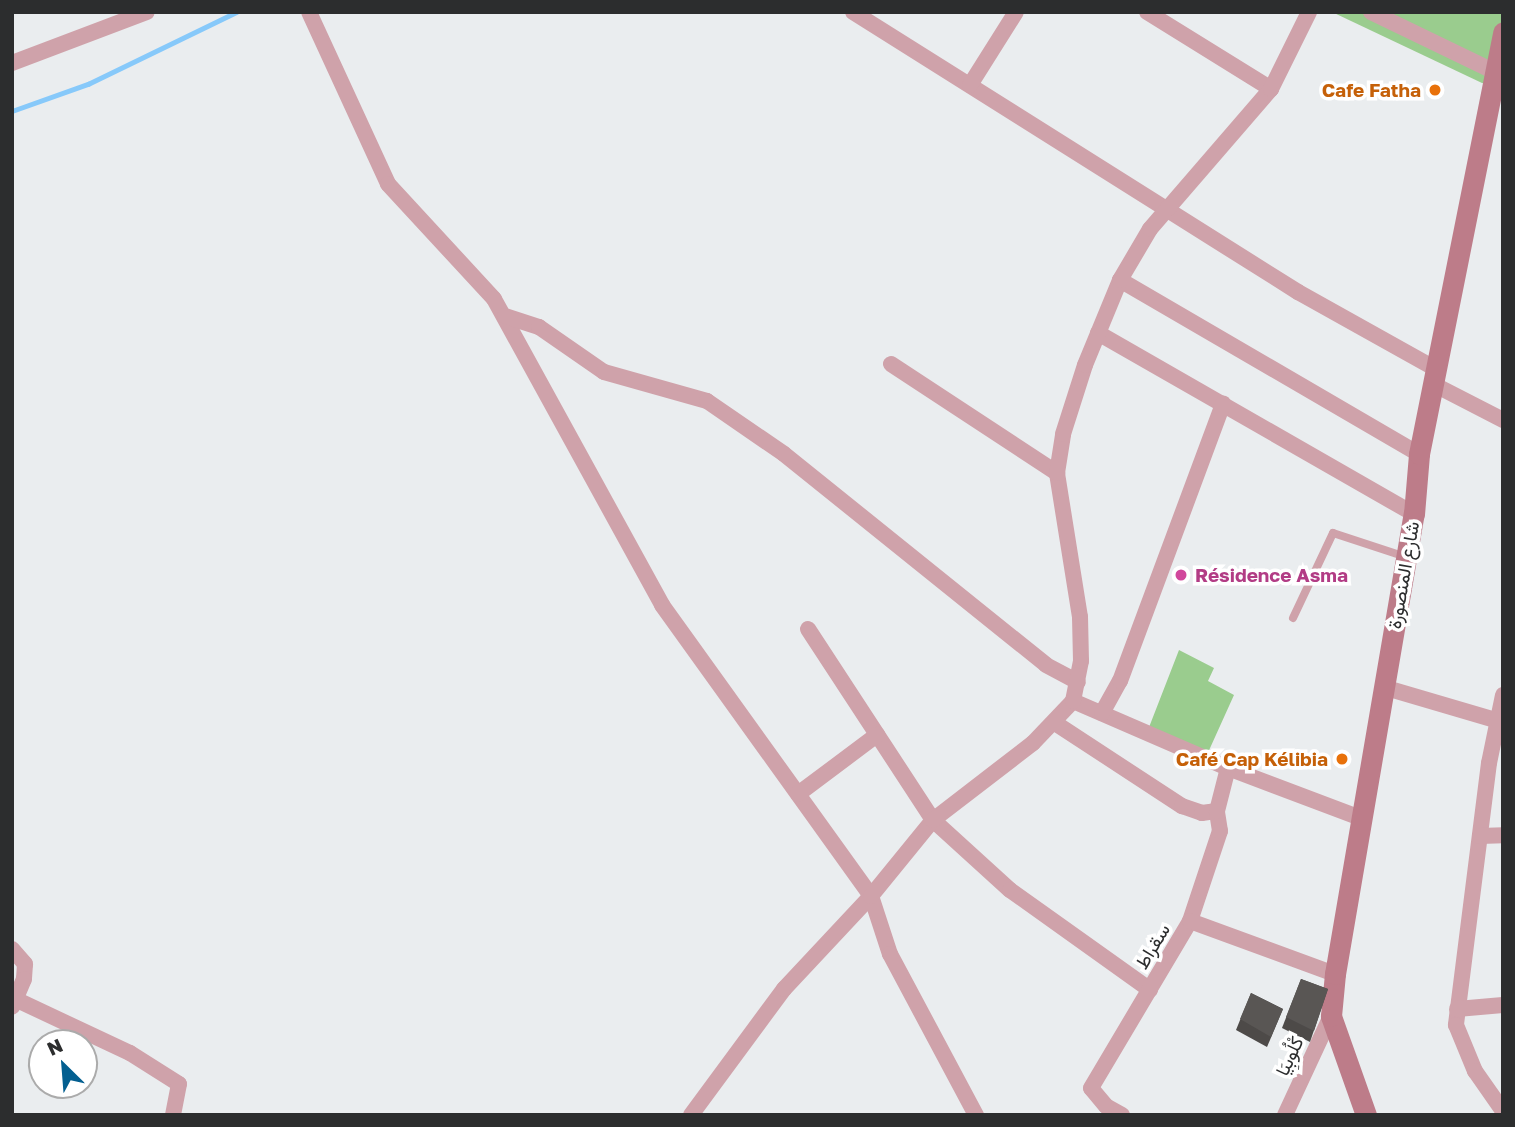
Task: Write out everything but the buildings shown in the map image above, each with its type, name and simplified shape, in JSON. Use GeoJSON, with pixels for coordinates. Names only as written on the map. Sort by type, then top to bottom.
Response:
{"type":"FeatureCollection","features":[{"type":"Feature","properties":{"kind":"street"},"geometry":{"type":"LineString","coordinates":[[12,64],[147,12]]}},
{"type":"Feature","properties":{"kind":"street"},"geometry":{"type":"LineString","coordinates":[[309,12],[388,184],[505,316],[662,605],[871,896],[890,954],[976,1115]]}},
{"type":"Feature","properties":{"kind":"street"},"geometry":{"type":"LineString","coordinates":[[853,12],[1168,207],[1503,420]]}},
{"type":"Feature","properties":{"kind":"street"},"geometry":{"type":"LineString","coordinates":[[970,85],[1016,12]]}},
{"type":"Feature","properties":{"kind":"street"},"geometry":{"type":"LineString","coordinates":[[1147,12],[1271,89]]}},
{"type":"Feature","properties":{"kind":"street"},"geometry":{"type":"LineString","coordinates":[[691,1115],[784,989],[871,896],[933,820],[1055,723],[1073,701],[1078,681],[1080,617],[1057,473],[1063,434],[1098,333],[1120,280],[1168,207],[1271,89],[1309,12]]}},
{"type":"Feature","properties":{"kind":"street"},"geometry":{"type":"LineString","coordinates":[[1371,12],[1496,85]]}},
{"type":"Feature","properties":{"kind":"street","name":"شارع المنصورة"},"geometry":{"type":"LineString","coordinates":[[1366,1115],[1331,1016],[1335,974],[1414,514],[1419,454],[1496,85],[1503,32]]}},
{"type":"Feature","properties":{"kind":"street"},"geometry":{"type":"LineString","coordinates":[[1120,280],[1419,454]]}},
{"type":"Feature","properties":{"kind":"street"},"geometry":{"type":"LineString","coordinates":[[505,316],[539,327],[604,372],[707,401],[785,453],[1046,665],[1078,681]]}},
{"type":"Feature","properties":{"kind":"street"},"geometry":{"type":"LineString","coordinates":[[1098,333],[1414,514]]}},
{"type":"Feature","properties":{"kind":"street"},"geometry":{"type":"LineString","coordinates":[[891,364],[1057,473]]}},
{"type":"Feature","properties":{"kind":"street"},"geometry":{"type":"LineString","coordinates":[[1102,713],[1120,681],[1223,404]]}},
{"type":"Feature","properties":{"kind":"street"},"geometry":{"type":"LineString","coordinates":[[808,629],[933,820],[1010,890],[1150,990]]}},
{"type":"Feature","properties":{"kind":"street"},"geometry":{"type":"LineString","coordinates":[[1383,687],[1495,720]]}},
{"type":"Feature","properties":{"kind":"street"},"geometry":{"type":"LineString","coordinates":[[1501,1106],[1459,1039],[1457,1009],[1495,720],[1503,695]]}},
{"type":"Feature","properties":{"kind":"street"},"geometry":{"type":"LineString","coordinates":[[1073,701],[1228,768],[1360,818]]}},
{"type":"Feature","properties":{"kind":"street"},"geometry":{"type":"LineString","coordinates":[[1055,723],[1182,806],[1202,813],[1217,811]]}},
{"type":"Feature","properties":{"kind":"street"},"geometry":{"type":"LineString","coordinates":[[798,794],[877,735]]}},
{"type":"Feature","properties":{"kind":"street"},"geometry":{"type":"LineString","coordinates":[[1190,921],[1220,831],[1217,811],[1228,768]]}},
{"type":"Feature","properties":{"kind":"street"},"geometry":{"type":"LineString","coordinates":[[1480,836],[1503,835]]}},
{"type":"Feature","properties":{"kind":"street","name":"سقراط"},"geometry":{"type":"LineString","coordinates":[[1122,1115],[1106,1106],[1091,1088],[1190,921],[1335,974]]}},
{"type":"Feature","properties":{"kind":"street"},"geometry":{"type":"LineString","coordinates":[[12,949],[24,964],[14,1003],[130,1053],[179,1084],[173,1115]]}},
{"type":"Feature","properties":{"kind":"street"},"geometry":{"type":"LineString","coordinates":[[1457,1009],[1503,1004]]}},
{"type":"Feature","properties":{"kind":"street","name":"كْلُوبِيَا"},"geometry":{"type":"LineString","coordinates":[[1285,1115],[1331,1016]]}},
{"type":"Feature","properties":{"kind":"lane"},"geometry":{"type":"LineString","coordinates":[[1293,618],[1333,533],[1406,558]]}},
{"type":"Feature","properties":{"kind":"green space"},"geometry":{"type":"Polygon","coordinates":[[[1332,12],[1503,12],[1503,88],[1482,83],[1332,12]]]}},
{"type":"Feature","properties":{"kind":"green space"},"geometry":{"type":"Polygon","coordinates":[[[1179,650],[1214,668],[1208,681],[1234,695],[1206,757],[1146,735],[1179,650]]]}},
{"type":"Feature","properties":{"kind":"waterway"},"geometry":{"type":"LineString","coordinates":[[12,111],[88,84],[236,12]]}},
{"type":"Feature","properties":{"kind":"place","name":"Cafe Fatha"},"geometry":{"type":"Point","coordinates":[1435,90]}},
{"type":"Feature","properties":{"kind":"place","name":"Résidence Asma"},"geometry":{"type":"Point","coordinates":[1181,575]}},
{"type":"Feature","properties":{"kind":"place","name":"Café Cap Kélibia"},"geometry":{"type":"Point","coordinates":[1342,759]}}]}
